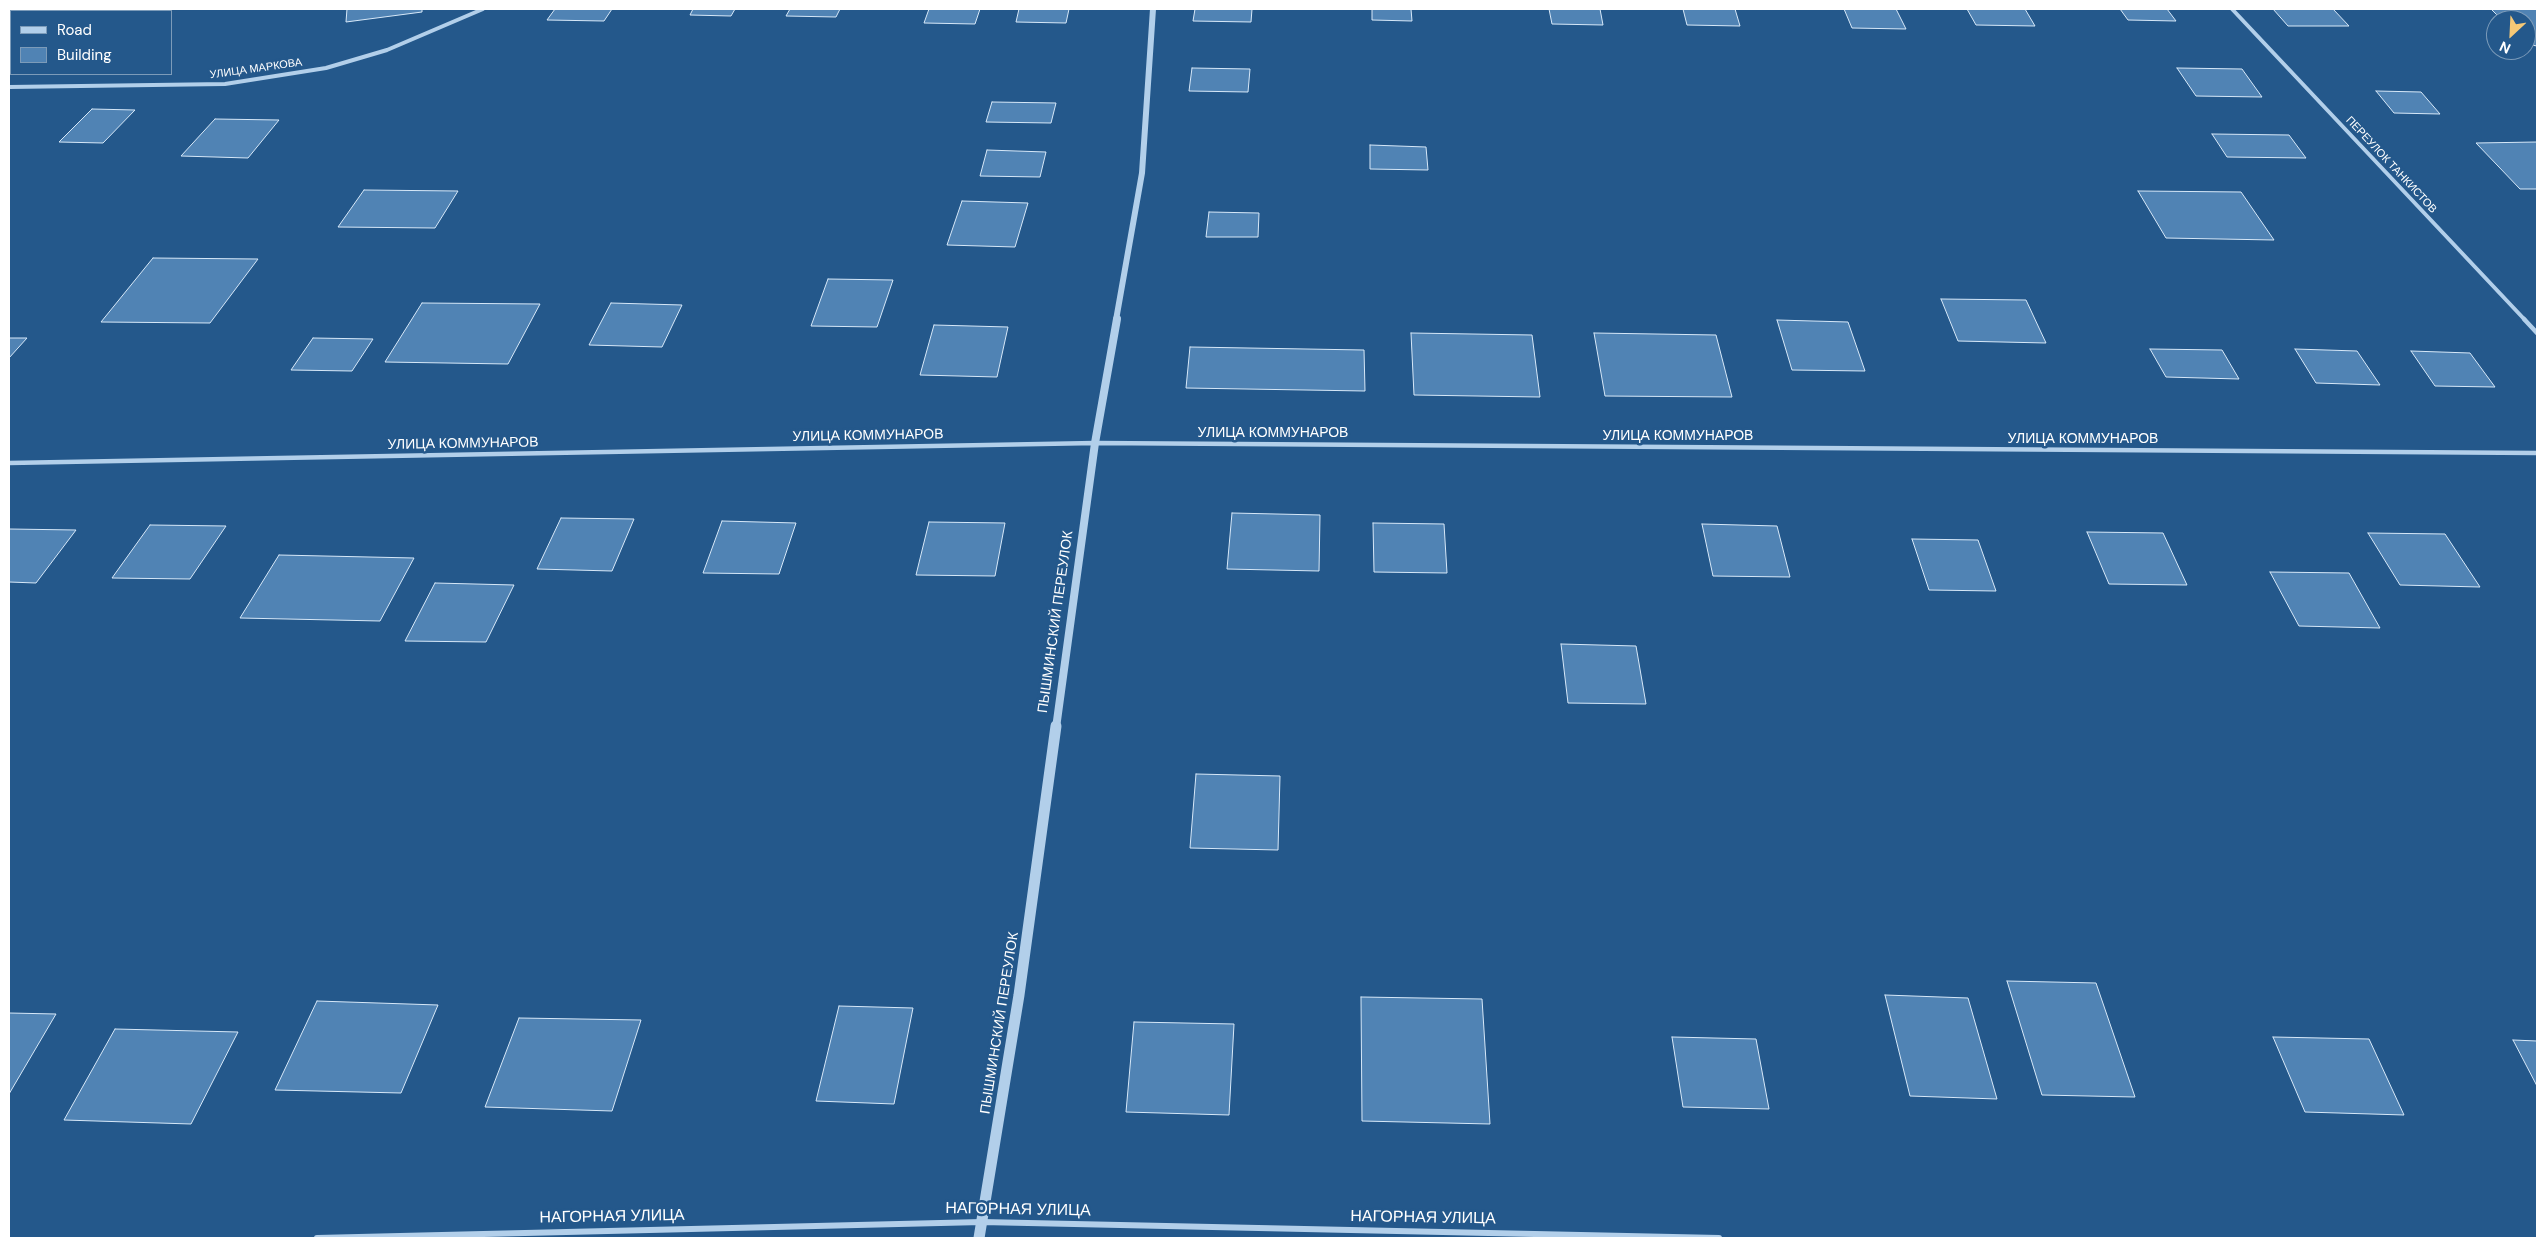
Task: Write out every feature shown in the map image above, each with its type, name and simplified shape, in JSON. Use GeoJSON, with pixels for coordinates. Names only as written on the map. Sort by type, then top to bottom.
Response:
{"type":"FeatureCollection","features":[{"type":"Feature","properties":{"kind":"street","name":"УЛИЦА МАРКОВА"},"geometry":{"type":"LineString","coordinates":[[9,87],[225,84],[326,68],[387,50],[483,9]]}},
{"type":"Feature","properties":{"kind":"street","name":"ПЫШМИНСКИЙ ПЕРЕУЛОК"},"geometry":{"type":"LineString","coordinates":[[979,1238],[1019,996],[1095,443],[1142,173],[1153,9]]}},
{"type":"Feature","properties":{"kind":"street","name":"ПЕРЕУЛОК ТАНКИСТОВ"},"geometry":{"type":"LineString","coordinates":[[2232,9],[2537,333]]}},
{"type":"Feature","properties":{"kind":"street","name":"УЛИЦА КОММУНАРОВ"},"geometry":{"type":"LineString","coordinates":[[9,463],[1095,443],[2537,453]]}},
{"type":"Feature","properties":{"kind":"street","name":"НАГОРНАЯ УЛИЦА"},"geometry":{"type":"LineString","coordinates":[[317,1238],[982,1222],[1719,1238]]}},
{"type":"Feature","properties":{"kind":"building"},"geometry":{"type":"Polygon","coordinates":[[[80,9],[142,9],[142,10],[80,9]]]}},
{"type":"Feature","properties":{"kind":"building"},"geometry":{"type":"Polygon","coordinates":[[[347,9],[422,9],[422,12],[346,22],[347,9]]]}},
{"type":"Feature","properties":{"kind":"building"},"geometry":{"type":"Polygon","coordinates":[[[555,9],[612,9],[604,21],[547,20],[555,9]]]}},
{"type":"Feature","properties":{"kind":"building"},"geometry":{"type":"Polygon","coordinates":[[[693,9],[735,9],[731,16],[690,15],[693,9]]]}},
{"type":"Feature","properties":{"kind":"building"},"geometry":{"type":"Polygon","coordinates":[[[790,9],[840,9],[836,17],[786,16],[790,9]]]}},
{"type":"Feature","properties":{"kind":"building"},"geometry":{"type":"Polygon","coordinates":[[[929,9],[980,9],[975,24],[924,23],[929,9]]]}},
{"type":"Feature","properties":{"kind":"building"},"geometry":{"type":"Polygon","coordinates":[[[1019,9],[1069,9],[1066,23],[1016,22],[1019,9]]]}},
{"type":"Feature","properties":{"kind":"building"},"geometry":{"type":"Polygon","coordinates":[[[1195,9],[1252,9],[1251,22],[1193,21],[1195,9]]]}},
{"type":"Feature","properties":{"kind":"building"},"geometry":{"type":"Polygon","coordinates":[[[1372,9],[1411,9],[1412,21],[1372,20],[1372,9]]]}},
{"type":"Feature","properties":{"kind":"building"},"geometry":{"type":"Polygon","coordinates":[[[1549,9],[1600,9],[1603,25],[1552,24],[1549,9]]]}},
{"type":"Feature","properties":{"kind":"building"},"geometry":{"type":"Polygon","coordinates":[[[1683,9],[1735,9],[1740,26],[1687,25],[1683,9]]]}},
{"type":"Feature","properties":{"kind":"building"},"geometry":{"type":"Polygon","coordinates":[[[1844,9],[1896,9],[1906,29],[1852,28],[1844,9]]]}},
{"type":"Feature","properties":{"kind":"building"},"geometry":{"type":"Polygon","coordinates":[[[1967,9],[2025,9],[2035,26],[1976,25],[1967,9]]]}},
{"type":"Feature","properties":{"kind":"building"},"geometry":{"type":"Polygon","coordinates":[[[2120,9],[2167,9],[2176,21],[2128,20],[2120,9]]]}},
{"type":"Feature","properties":{"kind":"building"},"geometry":{"type":"Polygon","coordinates":[[[2273,9],[2333,9],[2349,26],[2288,26],[2273,9]]]}},
{"type":"Feature","properties":{"kind":"building"},"geometry":{"type":"Polygon","coordinates":[[[2537,9],[2537,46],[2536,10],[2492,10],[2537,9]]]}},
{"type":"Feature","properties":{"kind":"building"},"geometry":{"type":"Polygon","coordinates":[[[1192,68],[1250,69],[1248,92],[1189,91],[1192,68]]]}},
{"type":"Feature","properties":{"kind":"building"},"geometry":{"type":"Polygon","coordinates":[[[2177,68],[2242,69],[2262,97],[2196,96],[2177,68]]]}},
{"type":"Feature","properties":{"kind":"building"},"geometry":{"type":"Polygon","coordinates":[[[2376,91],[2421,92],[2440,114],[2394,113],[2376,91]]]}},
{"type":"Feature","properties":{"kind":"building"},"geometry":{"type":"Polygon","coordinates":[[[992,102],[1056,103],[1051,123],[986,122],[992,102]]]}},
{"type":"Feature","properties":{"kind":"building"},"geometry":{"type":"Polygon","coordinates":[[[92,109],[135,110],[103,143],[59,142],[92,109]]]}},
{"type":"Feature","properties":{"kind":"building"},"geometry":{"type":"Polygon","coordinates":[[[215,119],[279,120],[248,158],[181,156],[215,119]]]}},
{"type":"Feature","properties":{"kind":"building"},"geometry":{"type":"Polygon","coordinates":[[[2212,134],[2289,135],[2306,158],[2227,157],[2212,134]]]}},
{"type":"Feature","properties":{"kind":"building"},"geometry":{"type":"Polygon","coordinates":[[[2537,142],[2537,189],[2520,189],[2476,143],[2537,142]]]}},
{"type":"Feature","properties":{"kind":"building"},"geometry":{"type":"Polygon","coordinates":[[[1370,145],[1426,147],[1428,170],[1370,169],[1370,145]]]}},
{"type":"Feature","properties":{"kind":"building"},"geometry":{"type":"Polygon","coordinates":[[[987,150],[1046,152],[1040,177],[980,176],[987,150]]]}},
{"type":"Feature","properties":{"kind":"building"},"geometry":{"type":"Polygon","coordinates":[[[364,190],[458,191],[435,228],[338,227],[364,190]]]}},
{"type":"Feature","properties":{"kind":"building"},"geometry":{"type":"Polygon","coordinates":[[[2138,191],[2241,192],[2274,240],[2166,238],[2138,191]]]}},
{"type":"Feature","properties":{"kind":"building"},"geometry":{"type":"Polygon","coordinates":[[[962,201],[1028,203],[1015,247],[947,245],[962,201]]]}},
{"type":"Feature","properties":{"kind":"building"},"geometry":{"type":"Polygon","coordinates":[[[1209,212],[1259,213],[1258,237],[1206,237],[1209,212]]]}},
{"type":"Feature","properties":{"kind":"building"},"geometry":{"type":"Polygon","coordinates":[[[153,258],[258,259],[210,323],[101,322],[153,258]]]}},
{"type":"Feature","properties":{"kind":"building"},"geometry":{"type":"Polygon","coordinates":[[[828,279],[893,280],[877,327],[811,326],[828,279]]]}},
{"type":"Feature","properties":{"kind":"building"},"geometry":{"type":"Polygon","coordinates":[[[1941,299],[2026,300],[2046,343],[1958,341],[1941,299]]]}},
{"type":"Feature","properties":{"kind":"building"},"geometry":{"type":"Polygon","coordinates":[[[422,303],[540,304],[508,364],[385,362],[422,303]]]}},
{"type":"Feature","properties":{"kind":"building"},"geometry":{"type":"Polygon","coordinates":[[[611,303],[682,305],[662,347],[589,345],[611,303]]]}},
{"type":"Feature","properties":{"kind":"building"},"geometry":{"type":"Polygon","coordinates":[[[1777,320],[1848,322],[1865,371],[1792,370],[1777,320]]]}},
{"type":"Feature","properties":{"kind":"building"},"geometry":{"type":"Polygon","coordinates":[[[934,325],[1008,327],[997,377],[920,375],[934,325]]]}},
{"type":"Feature","properties":{"kind":"building"},"geometry":{"type":"Polygon","coordinates":[[[1411,333],[1532,335],[1540,397],[1414,395],[1411,333]]]}},
{"type":"Feature","properties":{"kind":"building"},"geometry":{"type":"Polygon","coordinates":[[[1594,333],[1716,335],[1732,397],[1605,396],[1594,333]]]}},
{"type":"Feature","properties":{"kind":"building"},"geometry":{"type":"Polygon","coordinates":[[[9,338],[27,338],[9,358],[9,338]]]}},
{"type":"Feature","properties":{"kind":"building"},"geometry":{"type":"Polygon","coordinates":[[[313,338],[373,339],[352,371],[291,370],[313,338]]]}},
{"type":"Feature","properties":{"kind":"building"},"geometry":{"type":"Polygon","coordinates":[[[1190,347],[1364,350],[1365,391],[1186,388],[1190,347]]]}},
{"type":"Feature","properties":{"kind":"building"},"geometry":{"type":"Polygon","coordinates":[[[2150,349],[2222,350],[2239,379],[2166,377],[2150,349]]]}},
{"type":"Feature","properties":{"kind":"building"},"geometry":{"type":"Polygon","coordinates":[[[2295,349],[2357,351],[2380,385],[2316,383],[2295,349]]]}},
{"type":"Feature","properties":{"kind":"building"},"geometry":{"type":"Polygon","coordinates":[[[2411,351],[2470,353],[2495,387],[2435,386],[2411,351]]]}},
{"type":"Feature","properties":{"kind":"building"},"geometry":{"type":"Polygon","coordinates":[[[1232,513],[1320,515],[1319,571],[1227,569],[1232,513]]]}},
{"type":"Feature","properties":{"kind":"building"},"geometry":{"type":"Polygon","coordinates":[[[561,518],[634,519],[612,571],[537,569],[561,518]]]}},
{"type":"Feature","properties":{"kind":"building"},"geometry":{"type":"Polygon","coordinates":[[[722,521],[796,523],[779,574],[703,573],[722,521]]]}},
{"type":"Feature","properties":{"kind":"building"},"geometry":{"type":"Polygon","coordinates":[[[929,522],[1005,523],[995,576],[916,575],[929,522]]]}},
{"type":"Feature","properties":{"kind":"building"},"geometry":{"type":"Polygon","coordinates":[[[1373,523],[1444,524],[1447,573],[1374,572],[1373,523]]]}},
{"type":"Feature","properties":{"kind":"building"},"geometry":{"type":"Polygon","coordinates":[[[1702,524],[1777,526],[1790,577],[1713,576],[1702,524]]]}},
{"type":"Feature","properties":{"kind":"building"},"geometry":{"type":"Polygon","coordinates":[[[150,525],[226,526],[190,579],[112,578],[150,525]]]}},
{"type":"Feature","properties":{"kind":"building"},"geometry":{"type":"Polygon","coordinates":[[[9,529],[76,530],[36,583],[9,582],[9,529]]]}},
{"type":"Feature","properties":{"kind":"building"},"geometry":{"type":"Polygon","coordinates":[[[2087,532],[2163,533],[2187,585],[2109,584],[2087,532]]]}},
{"type":"Feature","properties":{"kind":"building"},"geometry":{"type":"Polygon","coordinates":[[[2368,533],[2445,534],[2480,587],[2400,585],[2368,533]]]}},
{"type":"Feature","properties":{"kind":"building"},"geometry":{"type":"Polygon","coordinates":[[[1912,539],[1978,540],[1996,591],[1929,590],[1912,539]]]}},
{"type":"Feature","properties":{"kind":"building"},"geometry":{"type":"Polygon","coordinates":[[[279,555],[414,558],[380,621],[240,618],[279,555]]]}},
{"type":"Feature","properties":{"kind":"building"},"geometry":{"type":"Polygon","coordinates":[[[2270,572],[2349,573],[2380,628],[2299,626],[2270,572]]]}},
{"type":"Feature","properties":{"kind":"building"},"geometry":{"type":"Polygon","coordinates":[[[435,583],[514,585],[486,642],[405,641],[435,583]]]}},
{"type":"Feature","properties":{"kind":"building"},"geometry":{"type":"Polygon","coordinates":[[[1561,644],[1636,646],[1646,704],[1568,703],[1561,644]]]}},
{"type":"Feature","properties":{"kind":"building"},"geometry":{"type":"Polygon","coordinates":[[[1196,774],[1280,776],[1278,850],[1190,848],[1196,774]]]}},
{"type":"Feature","properties":{"kind":"building"},"geometry":{"type":"Polygon","coordinates":[[[2007,981],[2096,983],[2135,1097],[2042,1095],[2007,981]]]}},
{"type":"Feature","properties":{"kind":"building"},"geometry":{"type":"Polygon","coordinates":[[[1885,995],[1968,998],[1997,1099],[1910,1096],[1885,995]]]}},
{"type":"Feature","properties":{"kind":"building"},"geometry":{"type":"Polygon","coordinates":[[[1361,997],[1482,999],[1490,1124],[1362,1121],[1361,997]]]}},
{"type":"Feature","properties":{"kind":"building"},"geometry":{"type":"Polygon","coordinates":[[[317,1001],[438,1005],[401,1093],[275,1090],[317,1001]]]}},
{"type":"Feature","properties":{"kind":"building"},"geometry":{"type":"Polygon","coordinates":[[[839,1006],[913,1008],[894,1104],[816,1101],[839,1006]]]}},
{"type":"Feature","properties":{"kind":"building"},"geometry":{"type":"Polygon","coordinates":[[[9,1013],[56,1014],[9,1094],[9,1013]]]}},
{"type":"Feature","properties":{"kind":"building"},"geometry":{"type":"Polygon","coordinates":[[[519,1018],[641,1020],[612,1111],[485,1107],[519,1018]]]}},
{"type":"Feature","properties":{"kind":"building"},"geometry":{"type":"Polygon","coordinates":[[[1134,1022],[1234,1024],[1229,1115],[1126,1112],[1134,1022]]]}},
{"type":"Feature","properties":{"kind":"building"},"geometry":{"type":"Polygon","coordinates":[[[115,1029],[238,1032],[191,1124],[64,1120],[115,1029]]]}},
{"type":"Feature","properties":{"kind":"building"},"geometry":{"type":"Polygon","coordinates":[[[1672,1037],[1756,1039],[1769,1109],[1683,1107],[1672,1037]]]}},
{"type":"Feature","properties":{"kind":"building"},"geometry":{"type":"Polygon","coordinates":[[[2273,1037],[2369,1039],[2404,1115],[2305,1112],[2273,1037]]]}},
{"type":"Feature","properties":{"kind":"building"},"geometry":{"type":"Polygon","coordinates":[[[2513,1040],[2537,1041],[2537,1086],[2513,1040]]]}}]}
